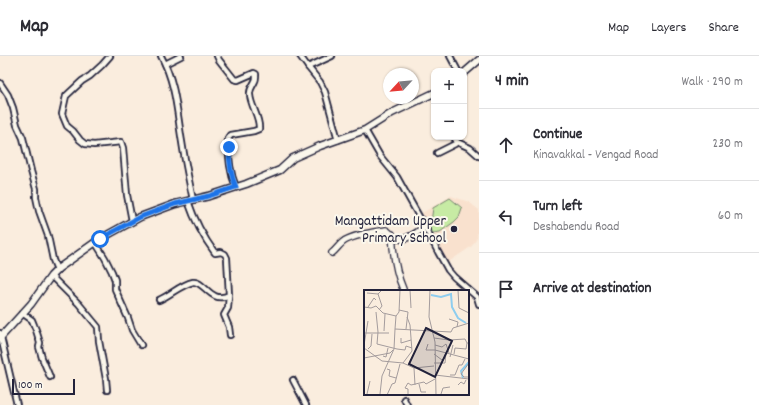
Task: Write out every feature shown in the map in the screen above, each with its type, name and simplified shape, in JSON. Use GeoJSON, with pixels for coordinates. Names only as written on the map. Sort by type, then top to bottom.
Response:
{"type":"FeatureCollection","features":[{"type":"Feature","properties":{"kind":"main road"},"geometry":{"type":"LineString","coordinates":[[467,71],[479,60]]}},
{"type":"Feature","properties":{"kind":"main road"},"geometry":{"type":"LineString","coordinates":[[0,336],[31,304],[57,270],[95,242],[132,221],[175,204],[209,196],[280,170],[293,158],[320,146],[365,130],[392,113],[431,94]]}},
{"type":"Feature","properties":{"kind":"street"},"geometry":{"type":"LineString","coordinates":[[110,56],[90,76],[82,81],[66,96],[62,114],[67,126],[74,131],[80,140],[85,144],[94,145],[121,142],[123,148],[127,195],[132,221]]}},
{"type":"Feature","properties":{"kind":"street"},"geometry":{"type":"LineString","coordinates":[[161,56],[166,64],[175,96],[192,214],[215,253],[222,252],[227,258],[229,295],[228,308],[224,315],[229,327],[230,335]]}},
{"type":"Feature","properties":{"kind":"street"},"geometry":{"type":"LineString","coordinates":[[166,64],[181,56]]}},
{"type":"Feature","properties":{"kind":"street"},"geometry":{"type":"LineString","coordinates":[[217,56],[234,80],[238,80],[254,73],[256,74],[256,80],[251,87],[250,94],[252,104],[257,115],[259,129],[231,135],[228,139],[230,167],[236,187]]}},
{"type":"Feature","properties":{"kind":"street"},"geometry":{"type":"LineString","coordinates":[[300,56],[320,82],[325,92],[338,140]]}},
{"type":"Feature","properties":{"kind":"street"},"geometry":{"type":"LineString","coordinates":[[308,68],[332,56]]}},
{"type":"Feature","properties":{"kind":"street"},"geometry":{"type":"LineString","coordinates":[[450,56],[456,68]]}},
{"type":"Feature","properties":{"kind":"street"},"geometry":{"type":"LineString","coordinates":[[0,83],[8,95],[17,125],[23,138],[36,189],[39,211],[48,236],[53,260],[57,270]]}},
{"type":"Feature","properties":{"kind":"street"},"geometry":{"type":"LineString","coordinates":[[365,130],[380,156],[397,177],[448,270],[468,290]]}},
{"type":"Feature","properties":{"kind":"street"},"geometry":{"type":"LineString","coordinates":[[437,153],[457,142],[470,148],[479,156]]}},
{"type":"Feature","properties":{"kind":"street"},"geometry":{"type":"LineString","coordinates":[[332,253],[343,241],[348,238],[386,230],[400,239],[413,235],[425,227]]}},
{"type":"Feature","properties":{"kind":"street"},"geometry":{"type":"LineString","coordinates":[[392,234],[394,260],[397,274],[404,290]]}},
{"type":"Feature","properties":{"kind":"street"},"geometry":{"type":"LineString","coordinates":[[95,242],[112,272],[115,280],[115,289],[132,330],[141,345]]}},
{"type":"Feature","properties":{"kind":"street"},"geometry":{"type":"LineString","coordinates":[[51,276],[79,304],[98,328],[107,390]]}},
{"type":"Feature","properties":{"kind":"street"},"geometry":{"type":"LineString","coordinates":[[159,300],[166,297],[174,290],[194,282],[198,283],[217,297],[224,298],[229,295]]}},
{"type":"Feature","properties":{"kind":"street"},"geometry":{"type":"LineString","coordinates":[[469,291],[476,297],[479,304]]}},
{"type":"Feature","properties":{"kind":"street"},"geometry":{"type":"LineString","coordinates":[[22,313],[32,320],[40,343],[42,358],[50,377]]}},
{"type":"Feature","properties":{"kind":"street"},"geometry":{"type":"LineString","coordinates":[[0,336],[17,405]]}},
{"type":"Feature","properties":{"kind":"street"},"geometry":{"type":"LineString","coordinates":[[293,380],[306,405]]}},
{"type":"Feature","properties":{"kind":"street"},"geometry":{"type":"LineString","coordinates":[[404,399],[406,405]]}},
{"type":"Feature","properties":{"kind":"shaded area","name":"Mangattidam Upper Primary School"},"geometry":{"type":"Polygon","coordinates":[[[451,196],[469,202],[479,210],[479,220],[477,238],[472,246],[447,263],[444,262],[422,213],[451,196]]]}},
{"type":"Feature","properties":{"kind":"green space"},"geometry":{"type":"Polygon","coordinates":[[[450,198],[462,208],[459,217],[440,232],[433,233],[430,229],[433,208],[450,198]]]}},
{"type":"Feature","properties":{"kind":"place","name":"Mangattidam Upper Primary School"},"geometry":{"type":"Point","coordinates":[454,229]}},
{"type":"Feature","properties":{"kind":"route"},"geometry":{"type":"LineString","coordinates":[[100,239],[140,217],[175,204],[209,196],[236,187],[230,167],[229,147]]}}]}
